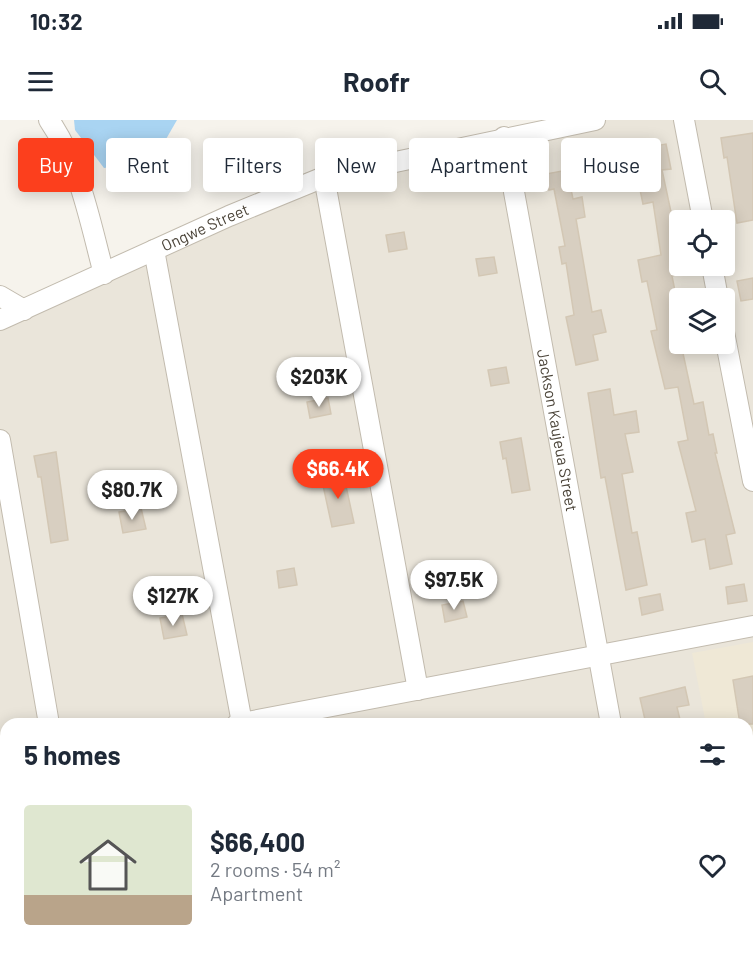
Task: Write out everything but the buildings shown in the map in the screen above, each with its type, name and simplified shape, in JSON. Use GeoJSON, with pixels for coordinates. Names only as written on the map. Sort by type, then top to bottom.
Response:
{"type":"FeatureCollection","features":[{"type":"Feature","properties":{"kind":"street"},"geometry":{"type":"LineString","coordinates":[[50,120],[64,142],[75,172],[104,274]]}},
{"type":"Feature","properties":{"kind":"street","name":"Ongwe Street"},"geometry":{"type":"LineString","coordinates":[[397,161],[595,120]]}},
{"type":"Feature","properties":{"kind":"street"},"geometry":{"type":"LineString","coordinates":[[684,120],[701,210]]}},
{"type":"Feature","properties":{"kind":"street","name":"Jackson Kaujeua Street"},"geometry":{"type":"LineString","coordinates":[[504,137],[610,718]]}},
{"type":"Feature","properties":{"kind":"street","name":"Ongwe Street"},"geometry":{"type":"LineString","coordinates":[[0,320],[154,250],[315,181]]}},
{"type":"Feature","properties":{"kind":"street"},"geometry":{"type":"LineString","coordinates":[[327,192],[418,690]]}},
{"type":"Feature","properties":{"kind":"street"},"geometry":{"type":"LineString","coordinates":[[154,250],[238,718]]}},
{"type":"Feature","properties":{"kind":"street"},"geometry":{"type":"LineString","coordinates":[[0,296],[24,310]]}},
{"type":"Feature","properties":{"kind":"street"},"geometry":{"type":"LineString","coordinates":[[728,354],[753,481]]}},
{"type":"Feature","properties":{"kind":"street"},"geometry":{"type":"LineString","coordinates":[[0,440],[49,718]]}},
{"type":"Feature","properties":{"kind":"street"},"geometry":{"type":"LineString","coordinates":[[271,718],[753,626]]}},
{"type":"Feature","properties":{"kind":"shaded area"},"geometry":{"type":"Polygon","coordinates":[[[602,120],[753,120],[753,718],[0,718],[0,320],[290,192],[303,192],[303,186],[315,181],[315,192],[397,192],[397,162],[409,160],[409,192],[549,192],[549,138],[514,138],[602,120]]]}},
{"type":"Feature","properties":{"kind":"shaded area"},"geometry":{"type":"Polygon","coordinates":[[[753,642],[753,718],[705,718],[692,653],[753,642]]]}},
{"type":"Feature","properties":{"kind":"water"},"geometry":{"type":"Polygon","coordinates":[[[74,120],[177,120],[167,138],[106,138],[106,168],[104,168],[94,155],[94,138],[81,138],[75,130],[74,120]]]}}]}
